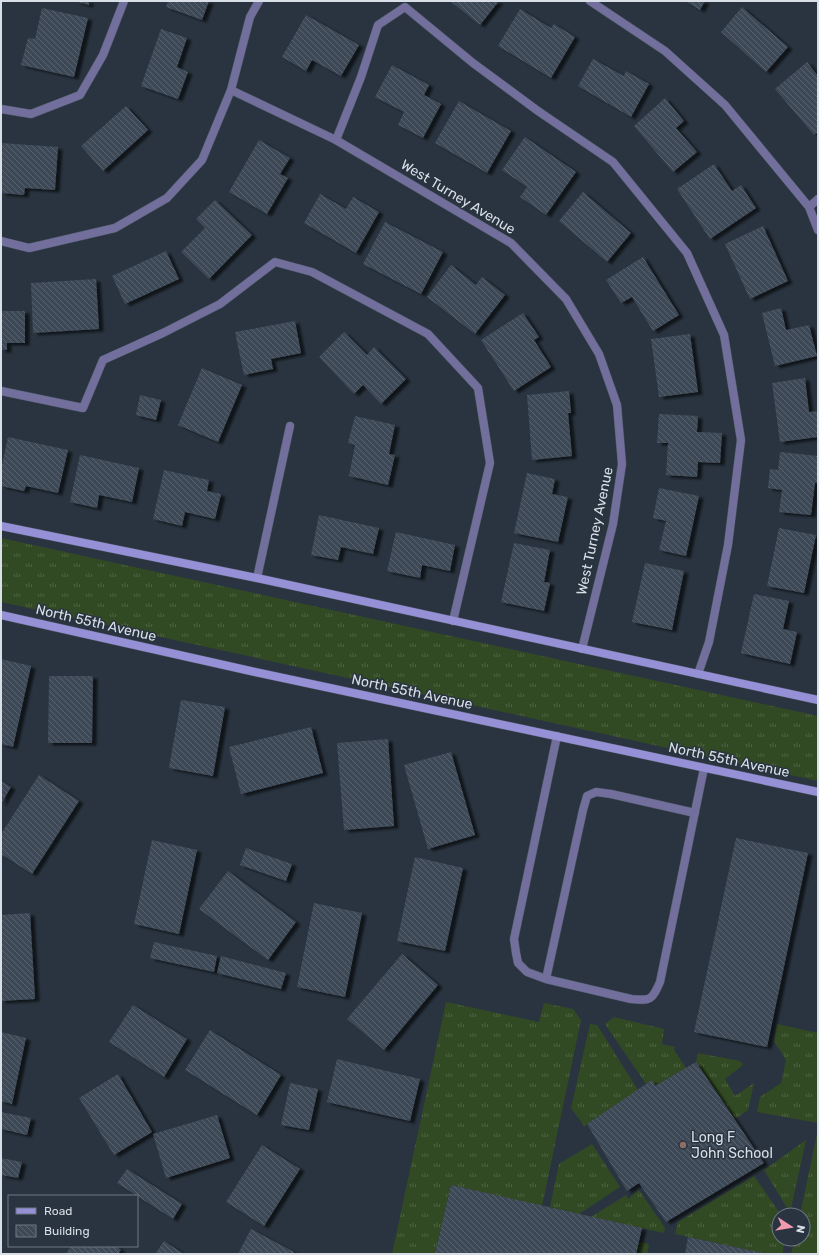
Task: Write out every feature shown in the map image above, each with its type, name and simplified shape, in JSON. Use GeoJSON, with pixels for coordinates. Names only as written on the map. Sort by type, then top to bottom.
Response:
{"type":"FeatureCollection","features":[{"type":"Feature","properties":{"kind":"street"},"geometry":{"type":"LineString","coordinates":[[1,109],[31,114],[80,95],[103,54],[124,1]]}},
{"type":"Feature","properties":{"kind":"street"},"geometry":{"type":"LineString","coordinates":[[1,241],[29,248],[115,228],[167,198],[202,160],[231,90],[250,17],[259,1]]}},
{"type":"Feature","properties":{"kind":"street"},"geometry":{"type":"LineString","coordinates":[[590,1],[665,51],[725,105],[809,207],[818,230]]}},
{"type":"Feature","properties":{"kind":"street"},"geometry":{"type":"LineString","coordinates":[[336,140],[361,77],[378,25],[405,7],[473,63],[538,111],[613,162],[687,253],[724,336],[741,440],[728,545],[709,642],[698,674]]}},
{"type":"Feature","properties":{"kind":"street","name":"West Turney Avenue"},"geometry":{"type":"LineString","coordinates":[[231,90],[336,140],[511,242],[566,299],[599,354],[617,406],[622,464],[613,524],[582,649]]}},
{"type":"Feature","properties":{"kind":"street"},"geometry":{"type":"LineString","coordinates":[[809,207],[818,199]]}},
{"type":"Feature","properties":{"kind":"street"},"geometry":{"type":"LineString","coordinates":[[1,391],[83,408],[103,360],[163,333],[220,304],[275,262],[312,272],[428,334],[478,388],[490,463],[454,621]]}},
{"type":"Feature","properties":{"kind":"street"},"geometry":{"type":"LineString","coordinates":[[257,578],[290,426]]}},
{"type":"Feature","properties":{"kind":"street"},"geometry":{"type":"LineString","coordinates":[[1,526],[257,578],[818,700]]}},
{"type":"Feature","properties":{"kind":"street","name":"North 55th Avenue"},"geometry":{"type":"LineString","coordinates":[[1,615],[270,675],[818,792]]}},
{"type":"Feature","properties":{"kind":"street"},"geometry":{"type":"LineString","coordinates":[[557,736],[514,939],[518,963],[527,972],[546,979],[631,999],[646,1000],[654,995],[660,982],[704,768]]}},
{"type":"Feature","properties":{"kind":"street"},"geometry":{"type":"LineString","coordinates":[[546,979],[587,796],[596,792],[611,794],[695,813]]}},
{"type":"Feature","properties":{"kind":"green space"},"geometry":{"type":"Polygon","coordinates":[[[1,538],[818,716],[818,781],[1,602],[1,538]]]}},
{"type":"Feature","properties":{"kind":"green space"},"geometry":{"type":"Polygon","coordinates":[[[446,1002],[539,1022],[544,1003],[573,1009],[581,1020],[542,1206],[451,1185],[435,1254],[392,1254],[446,1002]]]}},
{"type":"Feature","properties":{"kind":"green space"},"geometry":{"type":"Polygon","coordinates":[[[614,1017],[664,1029],[662,1044],[675,1047],[674,1050],[686,1068],[655,1086],[646,1084],[605,1024],[614,1017]]]}},
{"type":"Feature","properties":{"kind":"green space"},"geometry":{"type":"Polygon","coordinates":[[[590,1024],[597,1025],[638,1090],[587,1124],[585,1127],[571,1108],[590,1024]]]}},
{"type":"Feature","properties":{"kind":"green space"},"geometry":{"type":"Polygon","coordinates":[[[777,1024],[818,1033],[818,1123],[757,1112],[760,1097],[781,1083],[786,1060],[774,1041],[777,1024]]]}},
{"type":"Feature","properties":{"kind":"green space"},"geometry":{"type":"Polygon","coordinates":[[[698,1053],[740,1061],[743,1065],[725,1079],[735,1096],[754,1083],[748,1110],[735,1119],[696,1062],[698,1053]]]}},
{"type":"Feature","properties":{"kind":"green space"},"geometry":{"type":"Polygon","coordinates":[[[818,1134],[818,1254],[791,1254],[793,1247],[811,1247],[811,1207],[802,1207],[818,1134]]]}},
{"type":"Feature","properties":{"kind":"green space"},"geometry":{"type":"Polygon","coordinates":[[[806,1140],[791,1207],[786,1207],[764,1170],[806,1140]]]}},
{"type":"Feature","properties":{"kind":"green space"},"geometry":{"type":"Polygon","coordinates":[[[592,1144],[620,1187],[579,1214],[550,1207],[559,1164],[592,1144]]]}},
{"type":"Feature","properties":{"kind":"green space"},"geometry":{"type":"Polygon","coordinates":[[[754,1176],[775,1207],[771,1207],[771,1247],[784,1247],[782,1254],[766,1254],[675,1234],[678,1222],[754,1176]]]}},
{"type":"Feature","properties":{"kind":"green space"},"geometry":{"type":"Polygon","coordinates":[[[639,1190],[665,1228],[664,1233],[591,1217],[626,1195],[628,1199],[639,1190]]]}},
{"type":"Feature","properties":{"kind":"green space"},"geometry":{"type":"Polygon","coordinates":[[[639,1242],[649,1244],[647,1254],[636,1254],[639,1242]]]}},
{"type":"Feature","properties":{"kind":"building"},"geometry":{"type":"Polygon","coordinates":[[[74,1],[89,1],[89,5],[74,1]]]}},
{"type":"Feature","properties":{"kind":"building"},"geometry":{"type":"Polygon","coordinates":[[[168,1],[209,1],[202,20],[166,7],[168,1]]]}},
{"type":"Feature","properties":{"kind":"building"},"geometry":{"type":"Polygon","coordinates":[[[450,1],[499,1],[480,25],[450,1]]]}},
{"type":"Feature","properties":{"kind":"building"},"geometry":{"type":"Polygon","coordinates":[[[685,1],[705,1],[700,10],[685,1]]]}},
{"type":"Feature","properties":{"kind":"building"},"geometry":{"type":"Polygon","coordinates":[[[742,7],[788,47],[766,72],[721,32],[742,7]]]}},
{"type":"Feature","properties":{"kind":"building"},"geometry":{"type":"Polygon","coordinates":[[[42,8],[88,18],[74,77],[21,65],[28,38],[35,39],[42,8]]]}},
{"type":"Feature","properties":{"kind":"building"},"geometry":{"type":"Polygon","coordinates":[[[520,9],[551,28],[554,24],[575,37],[551,78],[498,46],[520,9]]]}},
{"type":"Feature","properties":{"kind":"building"},"geometry":{"type":"Polygon","coordinates":[[[306,15],[359,45],[341,76],[312,60],[306,71],[282,57],[306,15]]]}},
{"type":"Feature","properties":{"kind":"building"},"geometry":{"type":"Polygon","coordinates":[[[161,29],[187,38],[177,67],[188,72],[178,99],[141,86],[161,29]]]}},
{"type":"Feature","properties":{"kind":"building"},"geometry":{"type":"Polygon","coordinates":[[[593,59],[624,76],[626,71],[649,84],[631,117],[578,86],[593,59]]]}},
{"type":"Feature","properties":{"kind":"building"},"geometry":{"type":"Polygon","coordinates":[[[807,62],[818,76],[818,132],[814,135],[775,89],[807,62]]]}},
{"type":"Feature","properties":{"kind":"building"},"geometry":{"type":"Polygon","coordinates":[[[392,65],[429,85],[424,95],[441,104],[423,138],[398,125],[404,112],[375,97],[392,65]]]}},
{"type":"Feature","properties":{"kind":"building"},"geometry":{"type":"Polygon","coordinates":[[[665,98],[684,121],[676,128],[697,152],[673,172],[634,126],[665,98]]]}},
{"type":"Feature","properties":{"kind":"building"},"geometry":{"type":"Polygon","coordinates":[[[459,101],[511,131],[487,173],[435,143],[459,101]]]}},
{"type":"Feature","properties":{"kind":"building"},"geometry":{"type":"Polygon","coordinates":[[[126,106],[148,130],[103,171],[81,146],[126,106]]]}},
{"type":"Feature","properties":{"kind":"building"},"geometry":{"type":"Polygon","coordinates":[[[525,137],[576,172],[546,215],[520,197],[527,187],[502,170],[525,137]]]}},
{"type":"Feature","properties":{"kind":"building"},"geometry":{"type":"Polygon","coordinates":[[[259,140],[290,158],[280,174],[288,178],[267,214],[229,192],[259,140]]]}},
{"type":"Feature","properties":{"kind":"building"},"geometry":{"type":"Polygon","coordinates":[[[1,143],[58,147],[55,190],[25,188],[24,195],[1,193],[1,143]]]}},
{"type":"Feature","properties":{"kind":"building"},"geometry":{"type":"Polygon","coordinates":[[[714,164],[732,191],[741,185],[756,208],[710,239],[677,189],[714,164]]]}},
{"type":"Feature","properties":{"kind":"building"},"geometry":{"type":"Polygon","coordinates":[[[583,192],[631,233],[607,262],[559,221],[583,192]]]}},
{"type":"Feature","properties":{"kind":"building"},"geometry":{"type":"Polygon","coordinates":[[[320,194],[346,209],[353,197],[379,212],[356,253],[304,223],[320,194]]]}},
{"type":"Feature","properties":{"kind":"building"},"geometry":{"type":"Polygon","coordinates":[[[215,200],[252,235],[209,279],[181,252],[205,228],[196,219],[215,200]]]}},
{"type":"Feature","properties":{"kind":"building"},"geometry":{"type":"Polygon","coordinates":[[[385,222],[443,252],[421,294],[363,264],[385,222]]]}},
{"type":"Feature","properties":{"kind":"building"},"geometry":{"type":"Polygon","coordinates":[[[763,226],[788,281],[750,299],[725,244],[763,226]]]}},
{"type":"Feature","properties":{"kind":"building"},"geometry":{"type":"Polygon","coordinates":[[[166,251],[179,279],[125,304],[112,276],[166,251]]]}},
{"type":"Feature","properties":{"kind":"building"},"geometry":{"type":"Polygon","coordinates":[[[643,257],[679,315],[653,331],[632,297],[621,303],[606,280],[643,257]]]}},
{"type":"Feature","properties":{"kind":"building"},"geometry":{"type":"Polygon","coordinates":[[[451,265],[476,285],[482,277],[505,295],[475,334],[427,297],[451,265]]]}},
{"type":"Feature","properties":{"kind":"building"},"geometry":{"type":"Polygon","coordinates":[[[96,279],[99,329],[33,333],[31,283],[96,279]]]}},
{"type":"Feature","properties":{"kind":"building"},"geometry":{"type":"Polygon","coordinates":[[[781,308],[786,330],[809,325],[817,356],[775,366],[762,313],[781,308]]]}},
{"type":"Feature","properties":{"kind":"building"},"geometry":{"type":"Polygon","coordinates":[[[1,311],[25,311],[25,343],[7,343],[7,350],[1,350],[1,311]]]}},
{"type":"Feature","properties":{"kind":"building"},"geometry":{"type":"Polygon","coordinates":[[[523,313],[539,337],[534,340],[551,367],[514,391],[481,340],[523,313]]]}},
{"type":"Feature","properties":{"kind":"building"},"geometry":{"type":"Polygon","coordinates":[[[295,321],[301,353],[271,359],[273,369],[244,375],[235,332],[295,321]]]}},
{"type":"Feature","properties":{"kind":"building"},"geometry":{"type":"Polygon","coordinates":[[[344,332],[367,355],[374,347],[406,379],[381,404],[363,385],[354,394],[319,357],[344,332]]]}},
{"type":"Feature","properties":{"kind":"building"},"geometry":{"type":"Polygon","coordinates":[[[690,334],[698,392],[659,397],[651,339],[690,334]]]}},
{"type":"Feature","properties":{"kind":"building"},"geometry":{"type":"Polygon","coordinates":[[[202,368],[242,385],[218,442],[178,425],[202,368]]]}},
{"type":"Feature","properties":{"kind":"building"},"geometry":{"type":"Polygon","coordinates":[[[805,378],[809,412],[818,411],[818,437],[780,442],[772,383],[805,378]]]}},
{"type":"Feature","properties":{"kind":"building"},"geometry":{"type":"Polygon","coordinates":[[[569,391],[571,413],[568,413],[572,456],[532,460],[527,395],[569,391]]]}},
{"type":"Feature","properties":{"kind":"building"},"geometry":{"type":"Polygon","coordinates":[[[140,395],[161,400],[156,420],[136,415],[140,395]]]}},
{"type":"Feature","properties":{"kind":"building"},"geometry":{"type":"Polygon","coordinates":[[[659,414],[698,416],[697,432],[722,433],[720,463],[698,462],[697,477],[666,475],[668,443],[657,443],[659,414]]]}},
{"type":"Feature","properties":{"kind":"building"},"geometry":{"type":"Polygon","coordinates":[[[355,416],[395,425],[389,454],[395,455],[388,485],[349,476],[355,445],[348,443],[355,416]]]}},
{"type":"Feature","properties":{"kind":"building"},"geometry":{"type":"Polygon","coordinates":[[[8,437],[68,450],[58,493],[26,486],[24,491],[1,486],[1,470],[8,437]]]}},
{"type":"Feature","properties":{"kind":"building"},"geometry":{"type":"Polygon","coordinates":[[[780,452],[818,456],[818,483],[815,483],[811,515],[779,512],[782,490],[768,488],[770,469],[778,470],[780,452]]]}},
{"type":"Feature","properties":{"kind":"building"},"geometry":{"type":"Polygon","coordinates":[[[80,455],[139,468],[132,502],[99,495],[97,508],[70,502],[80,455]]]}},
{"type":"Feature","properties":{"kind":"building"},"geometry":{"type":"Polygon","coordinates":[[[164,470],[209,480],[207,491],[221,494],[215,519],[185,512],[182,526],[153,519],[164,470]]]}},
{"type":"Feature","properties":{"kind":"building"},"geometry":{"type":"Polygon","coordinates":[[[527,473],[555,479],[552,494],[568,497],[558,542],[514,533],[527,473]]]}},
{"type":"Feature","properties":{"kind":"building"},"geometry":{"type":"Polygon","coordinates":[[[659,488],[699,496],[686,556],[659,550],[666,521],[653,518],[659,488]]]}},
{"type":"Feature","properties":{"kind":"building"},"geometry":{"type":"Polygon","coordinates":[[[319,515],[379,528],[373,554],[341,547],[338,560],[311,555],[319,515]]]}},
{"type":"Feature","properties":{"kind":"building"},"geometry":{"type":"Polygon","coordinates":[[[779,528],[816,535],[804,593],[767,586],[779,528]]]}},
{"type":"Feature","properties":{"kind":"building"},"geometry":{"type":"Polygon","coordinates":[[[396,532],[455,545],[450,571],[422,565],[420,578],[387,571],[396,532]]]}},
{"type":"Feature","properties":{"kind":"building"},"geometry":{"type":"Polygon","coordinates":[[[514,543],[550,550],[544,582],[550,583],[544,611],[501,602],[514,543]]]}},
{"type":"Feature","properties":{"kind":"building"},"geometry":{"type":"Polygon","coordinates":[[[645,563],[684,571],[672,630],[632,622],[645,563]]]}},
{"type":"Feature","properties":{"kind":"building"},"geometry":{"type":"Polygon","coordinates":[[[754,594],[789,601],[783,629],[797,632],[790,664],[741,653],[754,594]]]}},
{"type":"Feature","properties":{"kind":"building"},"geometry":{"type":"Polygon","coordinates":[[[1,659],[31,666],[13,747],[1,744],[1,659]]]}},
{"type":"Feature","properties":{"kind":"building"},"geometry":{"type":"Polygon","coordinates":[[[49,676],[93,676],[92,743],[48,743],[49,676]]]}},
{"type":"Feature","properties":{"kind":"building"},"geometry":{"type":"Polygon","coordinates":[[[181,700],[225,707],[213,776],[169,768],[181,700]]]}},
{"type":"Feature","properties":{"kind":"building"},"geometry":{"type":"Polygon","coordinates":[[[311,727],[323,773],[241,794],[229,747],[311,727]]]}},
{"type":"Feature","properties":{"kind":"building"},"geometry":{"type":"Polygon","coordinates":[[[388,739],[394,826],[344,830],[337,743],[388,739]]]}},
{"type":"Feature","properties":{"kind":"building"},"geometry":{"type":"Polygon","coordinates":[[[451,752],[475,835],[428,849],[404,765],[451,752]]]}},
{"type":"Feature","properties":{"kind":"building"},"geometry":{"type":"Polygon","coordinates":[[[39,775],[79,801],[32,874],[1,854],[1,834],[39,775]]]}},
{"type":"Feature","properties":{"kind":"building"},"geometry":{"type":"Polygon","coordinates":[[[1,781],[11,787],[1,804],[1,781]]]}},
{"type":"Feature","properties":{"kind":"building"},"geometry":{"type":"Polygon","coordinates":[[[736,838],[808,853],[767,1047],[694,1032],[736,838]]]}},
{"type":"Feature","properties":{"kind":"building"},"geometry":{"type":"Polygon","coordinates":[[[152,840],[197,850],[179,934],[134,924],[152,840]]]}},
{"type":"Feature","properties":{"kind":"building"},"geometry":{"type":"Polygon","coordinates":[[[246,848],[292,864],[286,881],[240,865],[246,848]]]}},
{"type":"Feature","properties":{"kind":"building"},"geometry":{"type":"Polygon","coordinates":[[[415,857],[463,868],[445,951],[397,941],[415,857]]]}},
{"type":"Feature","properties":{"kind":"building"},"geometry":{"type":"Polygon","coordinates":[[[228,871],[296,922],[268,960],[199,909],[228,871]]]}},
{"type":"Feature","properties":{"kind":"building"},"geometry":{"type":"Polygon","coordinates":[[[314,903],[362,913],[345,997],[297,987],[314,903]]]}},
{"type":"Feature","properties":{"kind":"building"},"geometry":{"type":"Polygon","coordinates":[[[30,913],[35,999],[1,1001],[1,915],[30,913]]]}},
{"type":"Feature","properties":{"kind":"building"},"geometry":{"type":"Polygon","coordinates":[[[154,942],[217,956],[214,972],[150,958],[154,942]]]}},
{"type":"Feature","properties":{"kind":"building"},"geometry":{"type":"Polygon","coordinates":[[[402,954],[438,985],[384,1050],[347,1019],[402,954]]]}},
{"type":"Feature","properties":{"kind":"building"},"geometry":{"type":"Polygon","coordinates":[[[221,956],[286,973],[281,989],[217,973],[221,956]]]}},
{"type":"Feature","properties":{"kind":"building"},"geometry":{"type":"Polygon","coordinates":[[[133,1005],[187,1039],[164,1077],[109,1042],[133,1005]]]}},
{"type":"Feature","properties":{"kind":"building"},"geometry":{"type":"Polygon","coordinates":[[[210,1030],[281,1075],[257,1115],[185,1070],[210,1030]]]}},
{"type":"Feature","properties":{"kind":"building"},"geometry":{"type":"Polygon","coordinates":[[[1,1032],[26,1038],[12,1104],[1,1101],[1,1032]]]}},
{"type":"Feature","properties":{"kind":"building"},"geometry":{"type":"Polygon","coordinates":[[[337,1059],[420,1079],[410,1121],[327,1102],[337,1059]]]}},
{"type":"Feature","properties":{"kind":"building"},"geometry":{"type":"Polygon","coordinates":[[[696,1062],[764,1163],[666,1222],[639,1183],[627,1191],[587,1124],[652,1080],[655,1086],[696,1062]]]}},
{"type":"Feature","properties":{"kind":"building"},"geometry":{"type":"Polygon","coordinates":[[[118,1074],[152,1132],[114,1155],[79,1098],[118,1074]]]}},
{"type":"Feature","properties":{"kind":"building"},"geometry":{"type":"Polygon","coordinates":[[[290,1083],[318,1089],[309,1130],[281,1125],[290,1083]]]}},
{"type":"Feature","properties":{"kind":"building"},"geometry":{"type":"Polygon","coordinates":[[[1,1112],[31,1118],[27,1135],[1,1129],[1,1112]]]}},
{"type":"Feature","properties":{"kind":"building"},"geometry":{"type":"Polygon","coordinates":[[[217,1115],[230,1158],[166,1178],[153,1134],[217,1115]]]}},
{"type":"Feature","properties":{"kind":"building"},"geometry":{"type":"Polygon","coordinates":[[[262,1145],[300,1169],[264,1226],[226,1202],[262,1145]]]}},
{"type":"Feature","properties":{"kind":"building"},"geometry":{"type":"Polygon","coordinates":[[[1,1158],[22,1162],[18,1178],[1,1175],[1,1158]]]}},
{"type":"Feature","properties":{"kind":"building"},"geometry":{"type":"Polygon","coordinates":[[[127,1169],[182,1204],[173,1219],[138,1196],[138,1195],[117,1183],[127,1169]]]}},
{"type":"Feature","properties":{"kind":"building"},"geometry":{"type":"Polygon","coordinates":[[[451,1185],[642,1228],[636,1254],[435,1254],[451,1185]]]}},
{"type":"Feature","properties":{"kind":"building"},"geometry":{"type":"Polygon","coordinates":[[[251,1229],[294,1252],[293,1254],[238,1254],[251,1229]]]}},
{"type":"Feature","properties":{"kind":"building"},"geometry":{"type":"Polygon","coordinates":[[[688,1237],[763,1253],[763,1254],[685,1254],[688,1237]]]}},
{"type":"Feature","properties":{"kind":"building"},"geometry":{"type":"Polygon","coordinates":[[[164,1241],[184,1254],[155,1254],[164,1241]]]}},
{"type":"Feature","properties":{"kind":"building"},"geometry":{"type":"Polygon","coordinates":[[[70,1247],[117,1247],[121,1250],[118,1254],[66,1254],[70,1247]]]}},
{"type":"Feature","properties":{"kind":"place","name":"Long F John School"},"geometry":{"type":"Point","coordinates":[683,1145]}}]}
